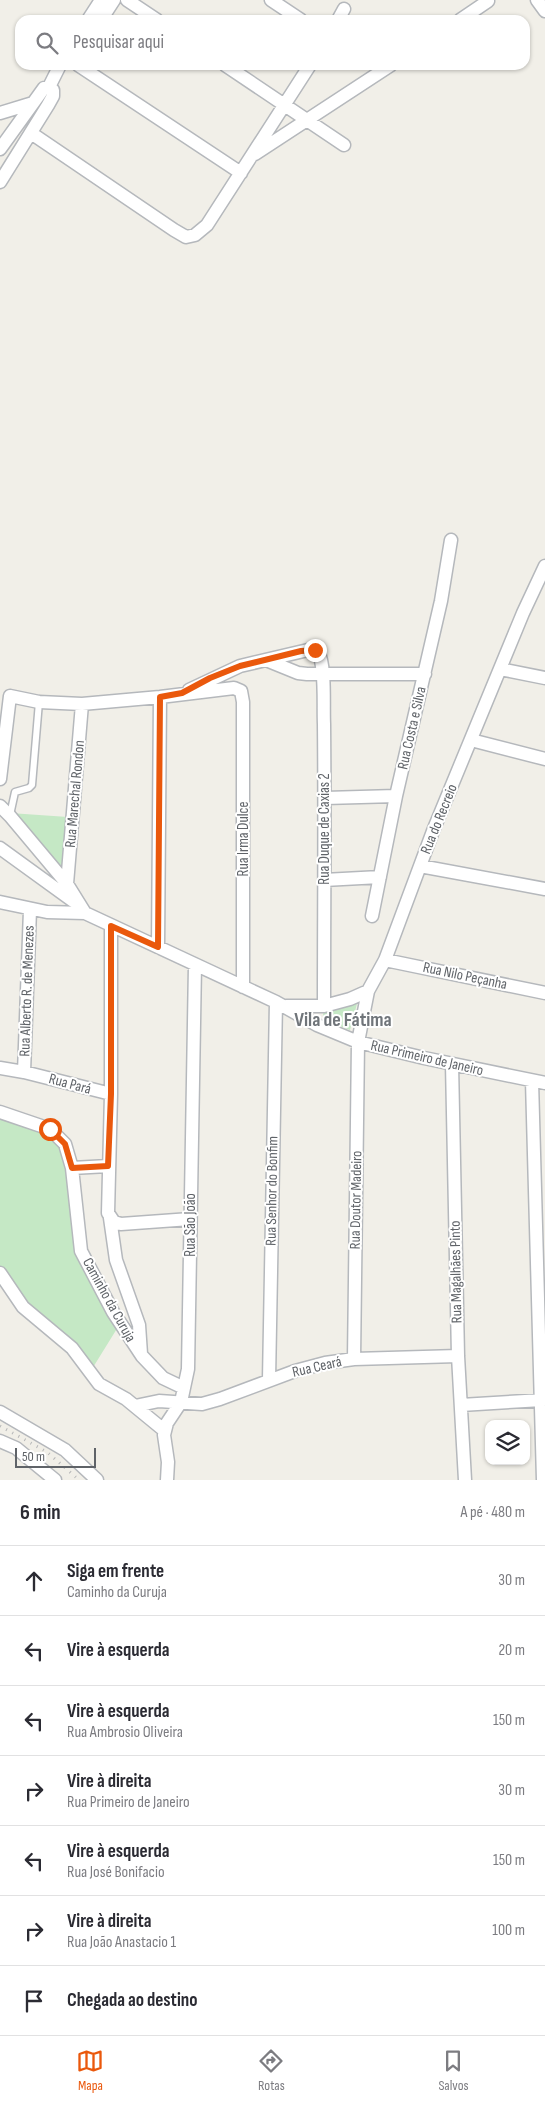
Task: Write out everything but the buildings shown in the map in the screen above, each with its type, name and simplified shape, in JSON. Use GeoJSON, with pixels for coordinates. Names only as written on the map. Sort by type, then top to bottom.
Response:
{"type":"FeatureCollection","features":[{"type":"Feature","properties":{"kind":"street"},"geometry":{"type":"LineString","coordinates":[[91,15],[101,0]]}},
{"type":"Feature","properties":{"kind":"street"},"geometry":{"type":"LineString","coordinates":[[104,15],[114,0]]}},
{"type":"Feature","properties":{"kind":"street"},"geometry":{"type":"LineString","coordinates":[[127,0],[149,15]]}},
{"type":"Feature","properties":{"kind":"street"},"geometry":{"type":"LineString","coordinates":[[271,0],[294,15]]}},
{"type":"Feature","properties":{"kind":"street"},"geometry":{"type":"LineString","coordinates":[[538,0],[545,11]]}},
{"type":"Feature","properties":{"kind":"street"},"geometry":{"type":"LineString","coordinates":[[467,15],[488,1]]}},
{"type":"Feature","properties":{"kind":"street"},"geometry":{"type":"LineString","coordinates":[[0,149],[44,88],[49,87],[58,70]]}},
{"type":"Feature","properties":{"kind":"street"},"geometry":{"type":"LineString","coordinates":[[86,70],[241,173]]}},
{"type":"Feature","properties":{"kind":"street"},"geometry":{"type":"LineString","coordinates":[[233,70],[344,145]]}},
{"type":"Feature","properties":{"kind":"street"},"geometry":{"type":"LineString","coordinates":[[31,133],[186,237],[195,234],[207,225],[307,70]]}},
{"type":"Feature","properties":{"kind":"street"},"geometry":{"type":"LineString","coordinates":[[251,156],[383,70]]}},
{"type":"Feature","properties":{"kind":"street"},"geometry":{"type":"LineString","coordinates":[[0,182],[53,96],[53,90],[49,87]]}},
{"type":"Feature","properties":{"kind":"street"},"geometry":{"type":"LineString","coordinates":[[0,112],[33,103]]}},
{"type":"Feature","properties":{"kind":"street","name":"Rua Costa e Silva"},"geometry":{"type":"LineString","coordinates":[[372,916],[396,796],[441,600],[451,540]]}},
{"type":"Feature","properties":{"kind":"street","name":"Rua do Recreio"},"geometry":{"type":"LineString","coordinates":[[368,991],[385,960],[433,831],[545,566]]}},
{"type":"Feature","properties":{"kind":"street","name":"Rua Duque de Caxias 2"},"geometry":{"type":"LineString","coordinates":[[266,660],[301,651],[318,652],[323,676],[325,798],[324,1006]]}},
{"type":"Feature","properties":{"kind":"street"},"geometry":{"type":"LineString","coordinates":[[0,779],[10,696],[39,702],[82,704],[160,697],[182,693],[210,678],[240,666],[266,660],[298,673],[323,676],[425,674]]}},
{"type":"Feature","properties":{"kind":"street"},"geometry":{"type":"LineString","coordinates":[[500,669],[545,678]]}},
{"type":"Feature","properties":{"kind":"street","name":"Rua Irma Dulce"},"geometry":{"type":"LineString","coordinates":[[182,693],[234,688],[241,691],[243,702],[243,987]]}},
{"type":"Feature","properties":{"kind":"street"},"geometry":{"type":"LineString","coordinates":[[158,947],[160,697]]}},
{"type":"Feature","properties":{"kind":"street","name":"Rua Marechal Rondon"},"geometry":{"type":"LineString","coordinates":[[67,884],[82,704]]}},
{"type":"Feature","properties":{"kind":"street"},"geometry":{"type":"LineString","coordinates":[[472,740],[542,758],[545,769]]}},
{"type":"Feature","properties":{"kind":"street"},"geometry":{"type":"LineString","coordinates":[[325,798],[396,796]]}},
{"type":"Feature","properties":{"kind":"street"},"geometry":{"type":"LineString","coordinates":[[0,806],[67,884],[82,909],[60,914],[30,910],[0,902]]}},
{"type":"Feature","properties":{"kind":"street","name":"Rua Primeiro de Janeiro"},"geometry":{"type":"LineString","coordinates":[[0,848],[82,909],[111,926],[280,1004],[317,1025],[358,1042],[452,1064],[542,1082]]}},
{"type":"Feature","properties":{"kind":"street"},"geometry":{"type":"LineString","coordinates":[[420,866],[545,889]]}},
{"type":"Feature","properties":{"kind":"street"},"geometry":{"type":"LineString","coordinates":[[324,880],[380,877]]}},
{"type":"Feature","properties":{"kind":"street","name":"Rua Alberto R. de Menezes"},"geometry":{"type":"LineString","coordinates":[[24,1072],[30,910]]}},
{"type":"Feature","properties":{"kind":"street"},"geometry":{"type":"LineString","coordinates":[[111,926],[109,1215],[116,1260],[139,1325],[142,1356]]}},
{"type":"Feature","properties":{"kind":"street","name":"Rua Nilo Peçanha"},"geometry":{"type":"LineString","coordinates":[[385,960],[545,993]]}},
{"type":"Feature","properties":{"kind":"street","name":"Rua São João"},"geometry":{"type":"LineString","coordinates":[[165,1431],[167,1423],[181,1402],[188,1369],[195,965]]}},
{"type":"Feature","properties":{"kind":"street"},"geometry":{"type":"LineString","coordinates":[[280,1004],[324,1006],[350,999],[368,991]]}},
{"type":"Feature","properties":{"kind":"street","name":"Rua Doutor Madeiro"},"geometry":{"type":"LineString","coordinates":[[354,1359],[358,1042],[368,991]]}},
{"type":"Feature","properties":{"kind":"street","name":"Rua Senhor do Bonfim"},"geometry":{"type":"LineString","coordinates":[[269,1380],[280,1004]]}},
{"type":"Feature","properties":{"kind":"street","name":"Rua Magalhães Pinto"},"geometry":{"type":"LineString","coordinates":[[452,1064],[458,1356],[465,1480]]}},
{"type":"Feature","properties":{"kind":"street","name":"Rua Pará"},"geometry":{"type":"LineString","coordinates":[[0,1068],[24,1072],[111,1094]]}},
{"type":"Feature","properties":{"kind":"street"},"geometry":{"type":"LineString","coordinates":[[542,1082],[543,1480]]}},
{"type":"Feature","properties":{"kind":"street","name":"Caminho da Curuja"},"geometry":{"type":"LineString","coordinates":[[0,1112],[50,1129],[65,1144],[72,1168],[81,1251],[113,1312],[142,1356],[163,1378],[184,1388]]}},
{"type":"Feature","properties":{"kind":"street"},"geometry":{"type":"LineString","coordinates":[[72,1168],[108,1166]]}},
{"type":"Feature","properties":{"kind":"street"},"geometry":{"type":"LineString","coordinates":[[109,1215],[114,1222],[121,1224],[190,1218]]}},
{"type":"Feature","properties":{"kind":"street"},"geometry":{"type":"LineString","coordinates":[[0,1273],[23,1307],[72,1348],[99,1384],[135,1406],[165,1431],[168,1462],[167,1480]]}},
{"type":"Feature","properties":{"kind":"street","name":"Rua Ceará"},"geometry":{"type":"LineString","coordinates":[[135,1406],[159,1401],[202,1404],[211,1402],[269,1380],[325,1363],[354,1359],[458,1356]]}},
{"type":"Feature","properties":{"kind":"street"},"geometry":{"type":"LineString","coordinates":[[461,1405],[542,1400]]}},
{"type":"Feature","properties":{"kind":"street"},"geometry":{"type":"LineString","coordinates":[[0,1412],[66,1450],[97,1480]]}},
{"type":"Feature","properties":{"kind":"street"},"geometry":{"type":"LineString","coordinates":[[0,1441],[16,1448],[55,1480]]}},
{"type":"Feature","properties":{"kind":"lane"},"geometry":{"type":"LineString","coordinates":[[10,816],[15,792],[29,788],[32,785],[39,702]]}},
{"type":"Feature","properties":{"kind":"green space"},"geometry":{"type":"Polygon","coordinates":[[[10,813],[68,817],[65,865],[59,866],[10,813]]]}},
{"type":"Feature","properties":{"kind":"green space"},"geometry":{"type":"Polygon","coordinates":[[[358,1000],[350,1030],[325,1020],[324,1010],[358,1000]]]}},
{"type":"Feature","properties":{"kind":"green space"},"geometry":{"type":"Polygon","coordinates":[[[0,1118],[32,1125],[60,1145],[67,1175],[68,1198],[78,1253],[118,1327],[92,1369],[73,1341],[29,1306],[0,1266],[0,1118]]]}},
{"type":"Feature","properties":{"kind":"railway"},"geometry":{"type":"LineString","coordinates":[[0,1426],[47,1452],[79,1480]]}},
{"type":"Feature","properties":{"kind":"district","name":"Vila de Fátima"},"geometry":{"type":"Point","coordinates":[343,1020]}},
{"type":"Feature","properties":{"kind":"route"},"geometry":{"type":"LineString","coordinates":[[50,1129],[65,1144],[72,1168],[108,1166],[111,1094],[111,926],[158,947],[160,697],[182,693],[210,678],[240,666],[301,651],[315,650]]}}]}
